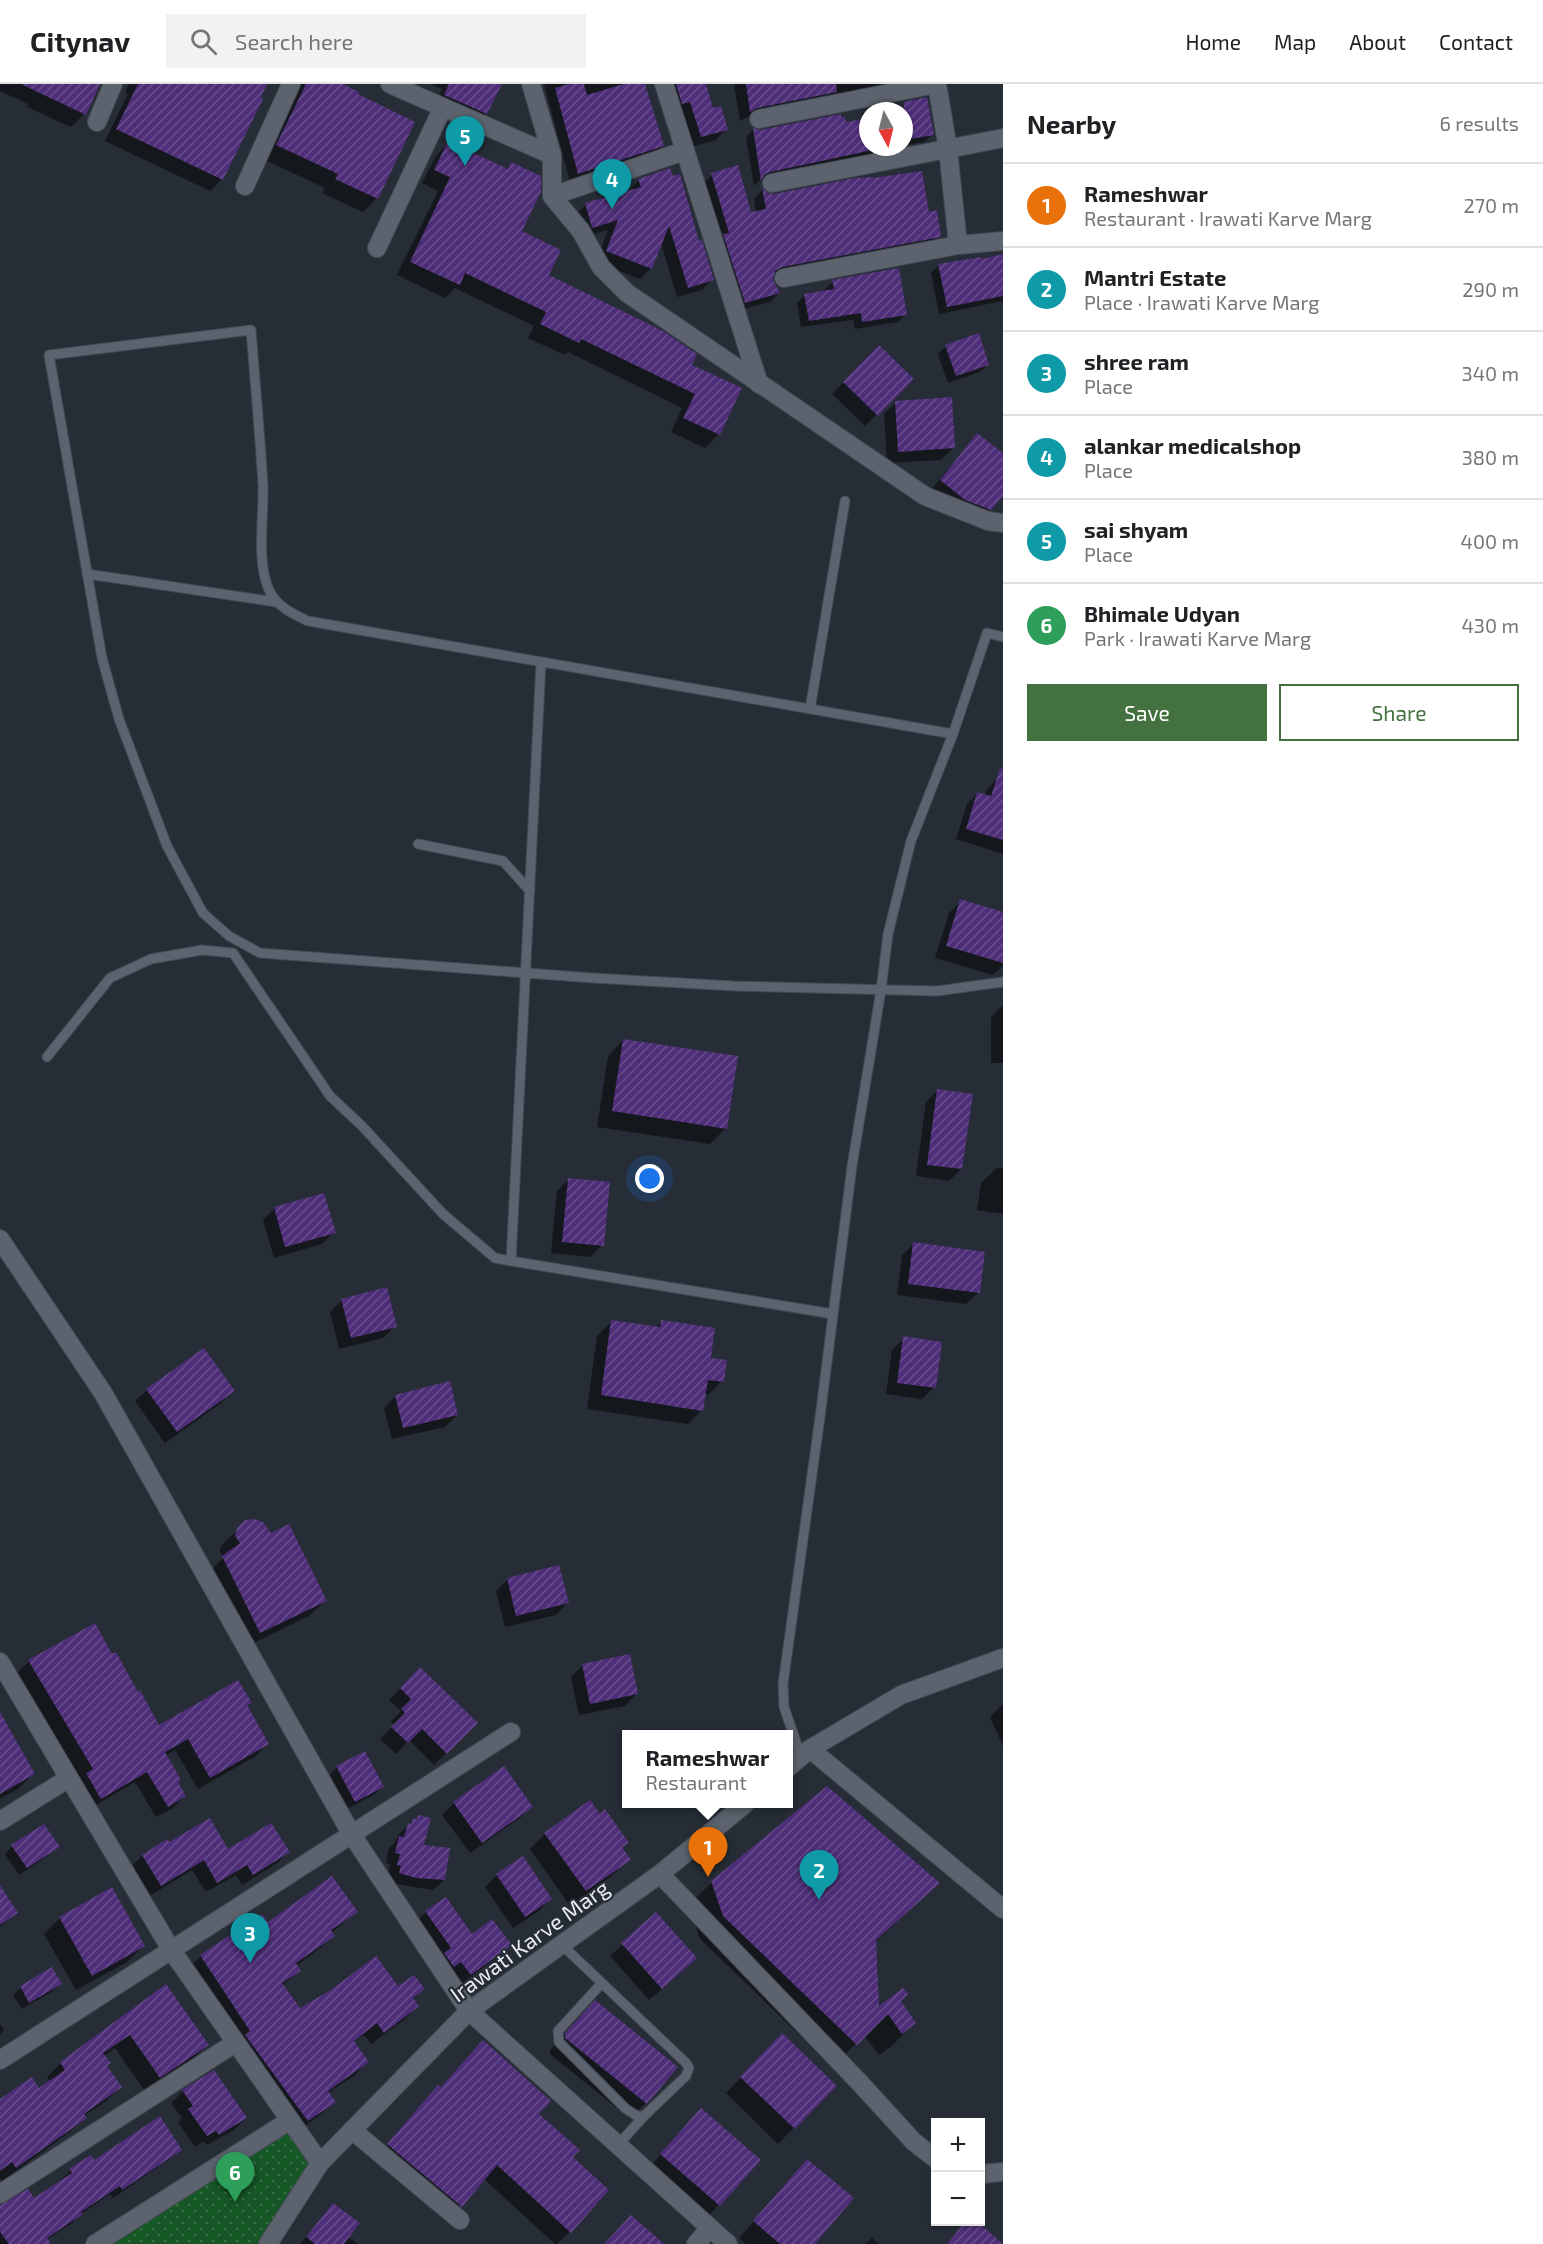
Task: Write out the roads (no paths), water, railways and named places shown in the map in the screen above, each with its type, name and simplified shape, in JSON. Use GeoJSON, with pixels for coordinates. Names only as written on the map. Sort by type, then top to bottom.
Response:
{"type":"FeatureCollection","features":[{"type":"Feature","properties":{"kind":"street"},"geometry":{"type":"LineString","coordinates":[[97,122],[113,84]]}},
{"type":"Feature","properties":{"kind":"street"},"geometry":{"type":"LineString","coordinates":[[245,186],[291,84]]}},
{"type":"Feature","properties":{"kind":"street"},"geometry":{"type":"LineString","coordinates":[[390,84],[552,155]]}},
{"type":"Feature","properties":{"kind":"street"},"geometry":{"type":"LineString","coordinates":[[531,84],[552,155],[552,196],[581,231],[602,267],[627,293],[925,496],[988,520],[1003,523]]}},
{"type":"Feature","properties":{"kind":"street"},"geometry":{"type":"LineString","coordinates":[[664,84],[759,384]]}},
{"type":"Feature","properties":{"kind":"street"},"geometry":{"type":"LineString","coordinates":[[759,119],[937,84],[948,149],[958,245]]}},
{"type":"Feature","properties":{"kind":"street"},"geometry":{"type":"LineString","coordinates":[[377,248],[443,107]]}},
{"type":"Feature","properties":{"kind":"street"},"geometry":{"type":"LineString","coordinates":[[772,183],[1003,138]]}},
{"type":"Feature","properties":{"kind":"street"},"geometry":{"type":"LineString","coordinates":[[552,196],[684,150]]}},
{"type":"Feature","properties":{"kind":"street"},"geometry":{"type":"LineString","coordinates":[[784,279],[958,245],[1003,241]]}},
{"type":"Feature","properties":{"kind":"street"},"geometry":{"type":"LineString","coordinates":[[0,1239],[103,1393],[352,1835],[469,2011],[728,2244]]}},
{"type":"Feature","properties":{"kind":"street"},"geometry":{"type":"LineString","coordinates":[[1003,1658],[901,1695],[800,1758],[1003,1909]]}},
{"type":"Feature","properties":{"kind":"street"},"geometry":{"type":"LineString","coordinates":[[0,1662],[172,1951],[320,2163]]}},
{"type":"Feature","properties":{"kind":"street"},"geometry":{"type":"LineString","coordinates":[[0,2060],[511,1732]]}},
{"type":"Feature","properties":{"kind":"street"},"geometry":{"type":"LineString","coordinates":[[0,1821],[69,1778]]}},
{"type":"Feature","properties":{"kind":"street","name":"Irawati Karve Marg"},"geometry":{"type":"LineString","coordinates":[[274,2242],[320,2163],[469,2011],[660,1874],[739,1808]]}},
{"type":"Feature","properties":{"kind":"street"},"geometry":{"type":"LineString","coordinates":[[660,1874],[914,2142],[931,2155]]}},
{"type":"Feature","properties":{"kind":"street"},"geometry":{"type":"LineString","coordinates":[[0,2194],[235,2043]]}},
{"type":"Feature","properties":{"kind":"street"},"geometry":{"type":"LineString","coordinates":[[95,2244],[289,2121]]}},
{"type":"Feature","properties":{"kind":"street"},"geometry":{"type":"LineString","coordinates":[[352,2130],[459,2220]]}},
{"type":"Feature","properties":{"kind":"street"},"geometry":{"type":"LineString","coordinates":[[985,2174],[1003,2172]]}},
{"type":"Feature","properties":{"kind":"street"},"geometry":{"type":"LineString","coordinates":[[696,2244],[710,2228]]}},
{"type":"Feature","properties":{"kind":"lane"},"geometry":{"type":"LineString","coordinates":[[953,734],[308,621],[291,613],[276,602],[269,590],[263,566],[263,487],[251,330],[50,355],[102,658],[119,719],[166,846],[203,912],[229,936],[260,953],[527,974],[734,986],[937,991],[1003,982]]}},
{"type":"Feature","properties":{"kind":"lane"},"geometry":{"type":"LineString","coordinates":[[810,709],[845,501]]}},
{"type":"Feature","properties":{"kind":"lane"},"geometry":{"type":"LineString","coordinates":[[87,574],[276,602]]}},
{"type":"Feature","properties":{"kind":"lane"},"geometry":{"type":"LineString","coordinates":[[791,1730],[784,1707],[783,1684],[852,1166],[888,934],[912,841],[953,734],[987,633],[1003,637]]}},
{"type":"Feature","properties":{"kind":"lane"},"geometry":{"type":"LineString","coordinates":[[511,1262],[541,663]]}},
{"type":"Feature","properties":{"kind":"lane"},"geometry":{"type":"LineString","coordinates":[[418,844],[503,861],[530,891]]}},
{"type":"Feature","properties":{"kind":"lane"},"geometry":{"type":"LineString","coordinates":[[47,1057],[110,978],[151,959],[202,950],[233,953],[330,1096],[362,1126],[443,1214],[495,1258],[833,1314]]}},
{"type":"Feature","properties":{"kind":"lane"},"geometry":{"type":"LineString","coordinates":[[793,1736],[800,1758]]}},
{"type":"Feature","properties":{"kind":"lane"},"geometry":{"type":"LineString","coordinates":[[562,1945],[689,2068],[686,2076],[644,2116],[618,2145]]}},
{"type":"Feature","properties":{"kind":"lane"},"geometry":{"type":"LineString","coordinates":[[602,1983],[558,2031],[559,2042],[626,2109],[637,2116],[644,2116]]}},
{"type":"Feature","properties":{"kind":"place","name":"sai shyam"},"geometry":{"type":"Point","coordinates":[465,166]}},
{"type":"Feature","properties":{"kind":"place","name":"alankar medicalshop"},"geometry":{"type":"Point","coordinates":[612,209]}},
{"type":"Feature","properties":{"kind":"place","name":"Rameshwar"},"geometry":{"type":"Point","coordinates":[708,1877]}},
{"type":"Feature","properties":{"kind":"place","name":"Mantri Estate"},"geometry":{"type":"Point","coordinates":[819,1900]}},
{"type":"Feature","properties":{"kind":"place","name":"shree ram"},"geometry":{"type":"Point","coordinates":[250,1963]}},
{"type":"Feature","properties":{"kind":"place","name":"Bhimale Udyan"},"geometry":{"type":"Point","coordinates":[235,2202]}}]}
